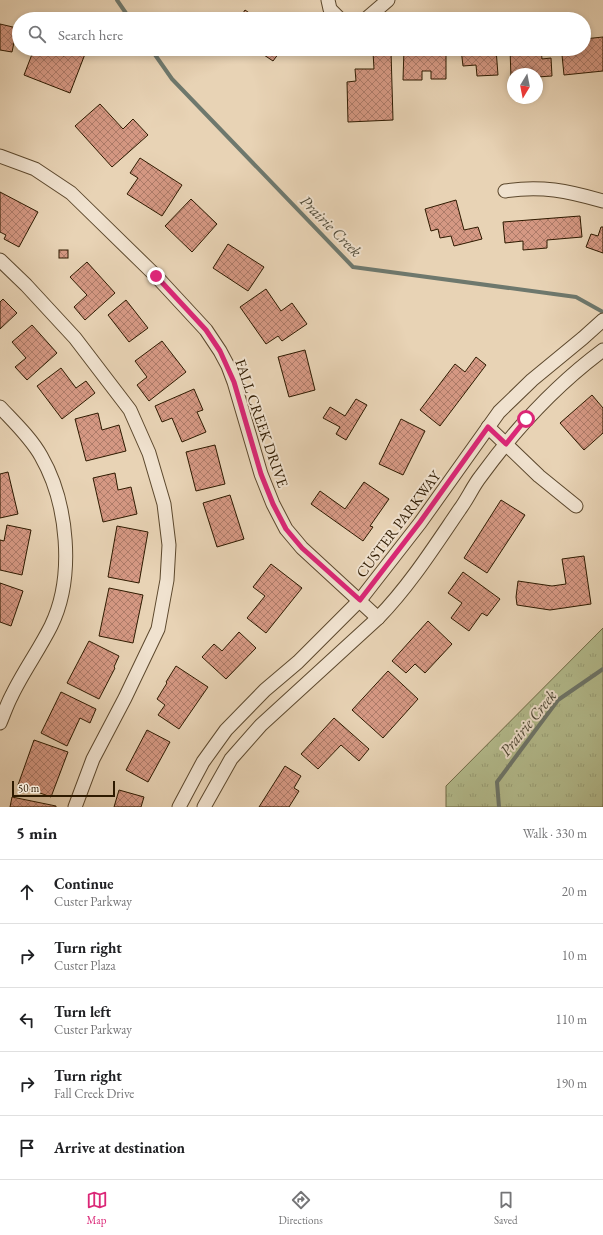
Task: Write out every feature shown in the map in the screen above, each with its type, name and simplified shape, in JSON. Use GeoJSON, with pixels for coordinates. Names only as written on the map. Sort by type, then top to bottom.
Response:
{"type":"FeatureCollection","features":[{"type":"Feature","properties":{"kind":"street"},"geometry":{"type":"LineString","coordinates":[[328,0],[330,8],[334,12]]}},
{"type":"Feature","properties":{"kind":"street"},"geometry":{"type":"LineString","coordinates":[[374,12],[388,0]]}},
{"type":"Feature","properties":{"kind":"street","name":"FALL CREEK DRIVE"},"geometry":{"type":"LineString","coordinates":[[0,156],[35,169],[71,193],[156,276],[206,330],[228,366],[261,474],[273,504],[286,529],[302,548],[378,618]]}},
{"type":"Feature","properties":{"kind":"street"},"geometry":{"type":"LineString","coordinates":[[505,191],[524,188],[558,190],[603,202]]}},
{"type":"Feature","properties":{"kind":"street"},"geometry":{"type":"LineString","coordinates":[[0,260],[76,338],[130,410],[149,453],[164,504],[169,545],[167,580],[158,629],[93,760],[75,807]]}},
{"type":"Feature","properties":{"kind":"street","name":"CUSTER PARKWAY"},"geometry":{"type":"LineString","coordinates":[[179,807],[203,762],[226,730],[260,695],[298,662],[360,600],[420,522],[499,412],[532,380],[602,321]]}},
{"type":"Feature","properties":{"kind":"street"},"geometry":{"type":"LineString","coordinates":[[204,807],[231,759],[261,725],[390,606],[418,571],[462,508],[481,476],[526,419],[549,396],[603,350]]}},
{"type":"Feature","properties":{"kind":"street"},"geometry":{"type":"LineString","coordinates":[[0,407],[23,432],[41,455],[47,468],[53,482],[63,518],[67,554],[62,597],[51,626],[11,696],[0,723]]}},
{"type":"Feature","properties":{"kind":"street"},"geometry":{"type":"LineString","coordinates":[[488,427],[539,476],[576,506]]}},
{"type":"Feature","properties":{"kind":"green space"},"geometry":{"type":"Polygon","coordinates":[[[603,628],[603,807],[446,807],[446,786],[603,628]]]}},
{"type":"Feature","properties":{"kind":"building"},"geometry":{"type":"Polygon","coordinates":[[[0,24],[12,27],[12,52],[0,50],[0,24]]]}},
{"type":"Feature","properties":{"kind":"building"},"geometry":{"type":"Polygon","coordinates":[[[603,37],[603,71],[564,75],[562,56],[591,56],[591,38],[603,37]]]}},
{"type":"Feature","properties":{"kind":"building"},"geometry":{"type":"Polygon","coordinates":[[[31,56],[84,56],[70,93],[24,75],[31,56]]]}},
{"type":"Feature","properties":{"kind":"building"},"geometry":{"type":"Polygon","coordinates":[[[266,56],[277,56],[273,61],[266,56]]]}},
{"type":"Feature","properties":{"kind":"building"},"geometry":{"type":"Polygon","coordinates":[[[373,56],[391,56],[393,120],[348,122],[347,82],[356,81],[355,69],[374,69],[373,56]]]}},
{"type":"Feature","properties":{"kind":"building"},"geometry":{"type":"Polygon","coordinates":[[[404,56],[446,56],[446,79],[431,79],[431,71],[422,71],[422,80],[403,80],[404,56]]]}},
{"type":"Feature","properties":{"kind":"building"},"geometry":{"type":"Polygon","coordinates":[[[462,56],[497,56],[498,75],[477,76],[476,65],[463,66],[462,56]]]}},
{"type":"Feature","properties":{"kind":"building"},"geometry":{"type":"Polygon","coordinates":[[[510,56],[542,56],[542,59],[551,58],[552,76],[543,77],[543,68],[511,68],[510,56]]]}},
{"type":"Feature","properties":{"kind":"building"},"geometry":{"type":"Polygon","coordinates":[[[100,104],[123,129],[133,119],[148,135],[112,167],[75,126],[100,104]]]}},
{"type":"Feature","properties":{"kind":"building"},"geometry":{"type":"Polygon","coordinates":[[[140,158],[182,185],[162,216],[127,194],[138,178],[130,173],[140,158]]]}},
{"type":"Feature","properties":{"kind":"building"},"geometry":{"type":"Polygon","coordinates":[[[0,192],[38,212],[19,247],[4,239],[6,235],[0,232],[0,192]]]}},
{"type":"Feature","properties":{"kind":"building"},"geometry":{"type":"Polygon","coordinates":[[[191,199],[217,224],[192,252],[165,226],[191,199]]]}},
{"type":"Feature","properties":{"kind":"building"},"geometry":{"type":"Polygon","coordinates":[[[456,200],[464,230],[478,227],[482,239],[454,246],[451,236],[440,238],[438,229],[431,231],[425,209],[456,200]]]}},
{"type":"Feature","properties":{"kind":"building"},"geometry":{"type":"Polygon","coordinates":[[[580,216],[582,237],[547,240],[547,248],[523,250],[523,241],[505,243],[503,222],[580,216]]]}},
{"type":"Feature","properties":{"kind":"building"},"geometry":{"type":"Polygon","coordinates":[[[601,227],[603,227],[603,253],[586,247],[591,234],[598,236],[601,227]]]}},
{"type":"Feature","properties":{"kind":"building"},"geometry":{"type":"Polygon","coordinates":[[[228,244],[264,267],[248,291],[213,268],[228,244]]]}},
{"type":"Feature","properties":{"kind":"building"},"geometry":{"type":"Polygon","coordinates":[[[59,250],[68,250],[68,258],[59,258],[59,250]]]}},
{"type":"Feature","properties":{"kind":"building"},"geometry":{"type":"Polygon","coordinates":[[[87,262],[115,293],[85,320],[74,307],[87,295],[70,277],[87,262]]]}},
{"type":"Feature","properties":{"kind":"building"},"geometry":{"type":"Polygon","coordinates":[[[266,289],[281,311],[292,303],[307,324],[282,341],[278,336],[266,344],[240,307],[266,289]]]}},
{"type":"Feature","properties":{"kind":"building"},"geometry":{"type":"Polygon","coordinates":[[[3,299],[17,313],[0,329],[0,302],[3,299]]]}},
{"type":"Feature","properties":{"kind":"building"},"geometry":{"type":"Polygon","coordinates":[[[126,300],[148,328],[129,342],[108,315],[126,300]]]}},
{"type":"Feature","properties":{"kind":"building"},"geometry":{"type":"Polygon","coordinates":[[[32,325],[57,353],[27,380],[15,367],[26,358],[12,342],[32,325]]]}},
{"type":"Feature","properties":{"kind":"building"},"geometry":{"type":"Polygon","coordinates":[[[162,341],[186,372],[149,401],[137,385],[147,377],[135,361],[162,341]]]}},
{"type":"Feature","properties":{"kind":"building"},"geometry":{"type":"Polygon","coordinates":[[[305,350],[315,390],[289,397],[278,357],[305,350]]]}},
{"type":"Feature","properties":{"kind":"building"},"geometry":{"type":"Polygon","coordinates":[[[476,357],[486,365],[440,426],[420,410],[455,364],[465,372],[476,357]]]}},
{"type":"Feature","properties":{"kind":"building"},"geometry":{"type":"Polygon","coordinates":[[[61,368],[76,388],[86,381],[95,393],[62,419],[37,386],[61,368]]]}},
{"type":"Feature","properties":{"kind":"building"},"geometry":{"type":"Polygon","coordinates":[[[194,389],[203,410],[197,412],[206,432],[182,442],[172,418],[162,422],[155,406],[194,389]]]}},
{"type":"Feature","properties":{"kind":"building"},"geometry":{"type":"Polygon","coordinates":[[[592,395],[603,408],[603,433],[584,450],[560,423],[592,395]]]}},
{"type":"Feature","properties":{"kind":"building"},"geometry":{"type":"Polygon","coordinates":[[[356,399],[367,405],[346,440],[336,434],[340,427],[323,418],[330,407],[345,416],[356,399]]]}},
{"type":"Feature","properties":{"kind":"building"},"geometry":{"type":"Polygon","coordinates":[[[98,413],[102,430],[119,425],[126,451],[86,461],[75,419],[98,413]]]}},
{"type":"Feature","properties":{"kind":"building"},"geometry":{"type":"Polygon","coordinates":[[[401,419],[425,431],[403,475],[379,464],[401,419]]]}},
{"type":"Feature","properties":{"kind":"building"},"geometry":{"type":"Polygon","coordinates":[[[215,445],[225,484],[196,491],[186,452],[215,445]]]}},
{"type":"Feature","properties":{"kind":"building"},"geometry":{"type":"Polygon","coordinates":[[[8,472],[18,514],[0,518],[0,474],[8,472]]]}},
{"type":"Feature","properties":{"kind":"building"},"geometry":{"type":"Polygon","coordinates":[[[115,473],[118,490],[131,487],[137,514],[103,522],[93,478],[115,473]]]}},
{"type":"Feature","properties":{"kind":"building"},"geometry":{"type":"Polygon","coordinates":[[[364,482],[389,499],[370,526],[373,527],[363,541],[311,504],[320,491],[345,509],[364,482]]]}},
{"type":"Feature","properties":{"kind":"building"},"geometry":{"type":"Polygon","coordinates":[[[230,495],[244,539],[217,547],[203,503],[230,495]]]}},
{"type":"Feature","properties":{"kind":"building"},"geometry":{"type":"Polygon","coordinates":[[[501,500],[525,515],[487,573],[464,558],[501,500]]]}},
{"type":"Feature","properties":{"kind":"building"},"geometry":{"type":"Polygon","coordinates":[[[7,525],[31,530],[22,575],[0,570],[0,540],[4,541],[7,525]]]}},
{"type":"Feature","properties":{"kind":"building"},"geometry":{"type":"Polygon","coordinates":[[[117,526],[148,532],[139,583],[108,577],[117,526]]]}},
{"type":"Feature","properties":{"kind":"building"},"geometry":{"type":"Polygon","coordinates":[[[584,556],[591,604],[550,610],[517,605],[516,597],[518,581],[552,586],[566,584],[562,559],[584,556]]]}},
{"type":"Feature","properties":{"kind":"building"},"geometry":{"type":"Polygon","coordinates":[[[271,564],[302,588],[266,633],[247,618],[265,596],[253,587],[271,564]]]}},
{"type":"Feature","properties":{"kind":"building"},"geometry":{"type":"Polygon","coordinates":[[[463,572],[500,599],[487,616],[482,613],[469,631],[451,618],[462,603],[448,593],[463,572]]]}},
{"type":"Feature","properties":{"kind":"building"},"geometry":{"type":"Polygon","coordinates":[[[0,583],[23,591],[11,626],[0,622],[0,583]]]}},
{"type":"Feature","properties":{"kind":"building"},"geometry":{"type":"Polygon","coordinates":[[[109,588],[143,595],[133,643],[99,636],[109,588]]]}},
{"type":"Feature","properties":{"kind":"building"},"geometry":{"type":"Polygon","coordinates":[[[428,621],[452,644],[425,673],[415,664],[406,673],[392,661],[428,621]]]}},
{"type":"Feature","properties":{"kind":"building"},"geometry":{"type":"Polygon","coordinates":[[[239,632],[256,648],[226,679],[202,657],[214,644],[222,651],[239,632]]]}},
{"type":"Feature","properties":{"kind":"building"},"geometry":{"type":"Polygon","coordinates":[[[89,641],[119,656],[114,667],[115,668],[99,699],[67,683],[89,641]]]}},
{"type":"Feature","properties":{"kind":"building"},"geometry":{"type":"Polygon","coordinates":[[[176,666],[208,687],[179,729],[158,715],[165,705],[157,699],[176,666]]]}},
{"type":"Feature","properties":{"kind":"building"},"geometry":{"type":"Polygon","coordinates":[[[388,671],[418,699],[383,738],[352,710],[388,671]]]}},
{"type":"Feature","properties":{"kind":"building"},"geometry":{"type":"Polygon","coordinates":[[[61,692],[96,709],[90,723],[80,718],[67,746],[41,733],[61,692]]]}},
{"type":"Feature","properties":{"kind":"building"},"geometry":{"type":"Polygon","coordinates":[[[334,718],[369,749],[359,761],[341,745],[318,769],[301,754],[334,718]]]}},
{"type":"Feature","properties":{"kind":"building"},"geometry":{"type":"Polygon","coordinates":[[[147,730],[170,742],[148,782],[126,770],[147,730]]]}},
{"type":"Feature","properties":{"kind":"building"},"geometry":{"type":"Polygon","coordinates":[[[34,740],[68,752],[51,797],[18,785],[34,740]]]}},
{"type":"Feature","properties":{"kind":"building"},"geometry":{"type":"Polygon","coordinates":[[[285,766],[301,776],[294,788],[299,791],[289,807],[259,807],[285,766]]]}},
{"type":"Feature","properties":{"kind":"building"},"geometry":{"type":"Polygon","coordinates":[[[119,790],[144,797],[141,807],[114,807],[119,790]]]}},
{"type":"Feature","properties":{"kind":"building"},"geometry":{"type":"Polygon","coordinates":[[[12,797],[56,806],[56,807],[10,807],[12,797]]]}},
{"type":"Feature","properties":{"kind":"waterway","name":"Prairie Creek"},"geometry":{"type":"LineString","coordinates":[[117,0],[125,12]]}},
{"type":"Feature","properties":{"kind":"waterway","name":"Prairie Creek"},"geometry":{"type":"LineString","coordinates":[[156,56],[172,79],[353,267],[576,297],[603,312]]}},
{"type":"Feature","properties":{"kind":"waterway","name":"Prairie Creek"},"geometry":{"type":"LineString","coordinates":[[499,807],[497,782],[558,700],[603,669]]}},
{"type":"Feature","properties":{"kind":"route"},"geometry":{"type":"LineString","coordinates":[[156,276],[192,313],[206,330],[228,366],[261,474],[273,504],[286,529],[302,548],[360,600],[420,522],[488,427],[506,444],[526,419]]}}]}
